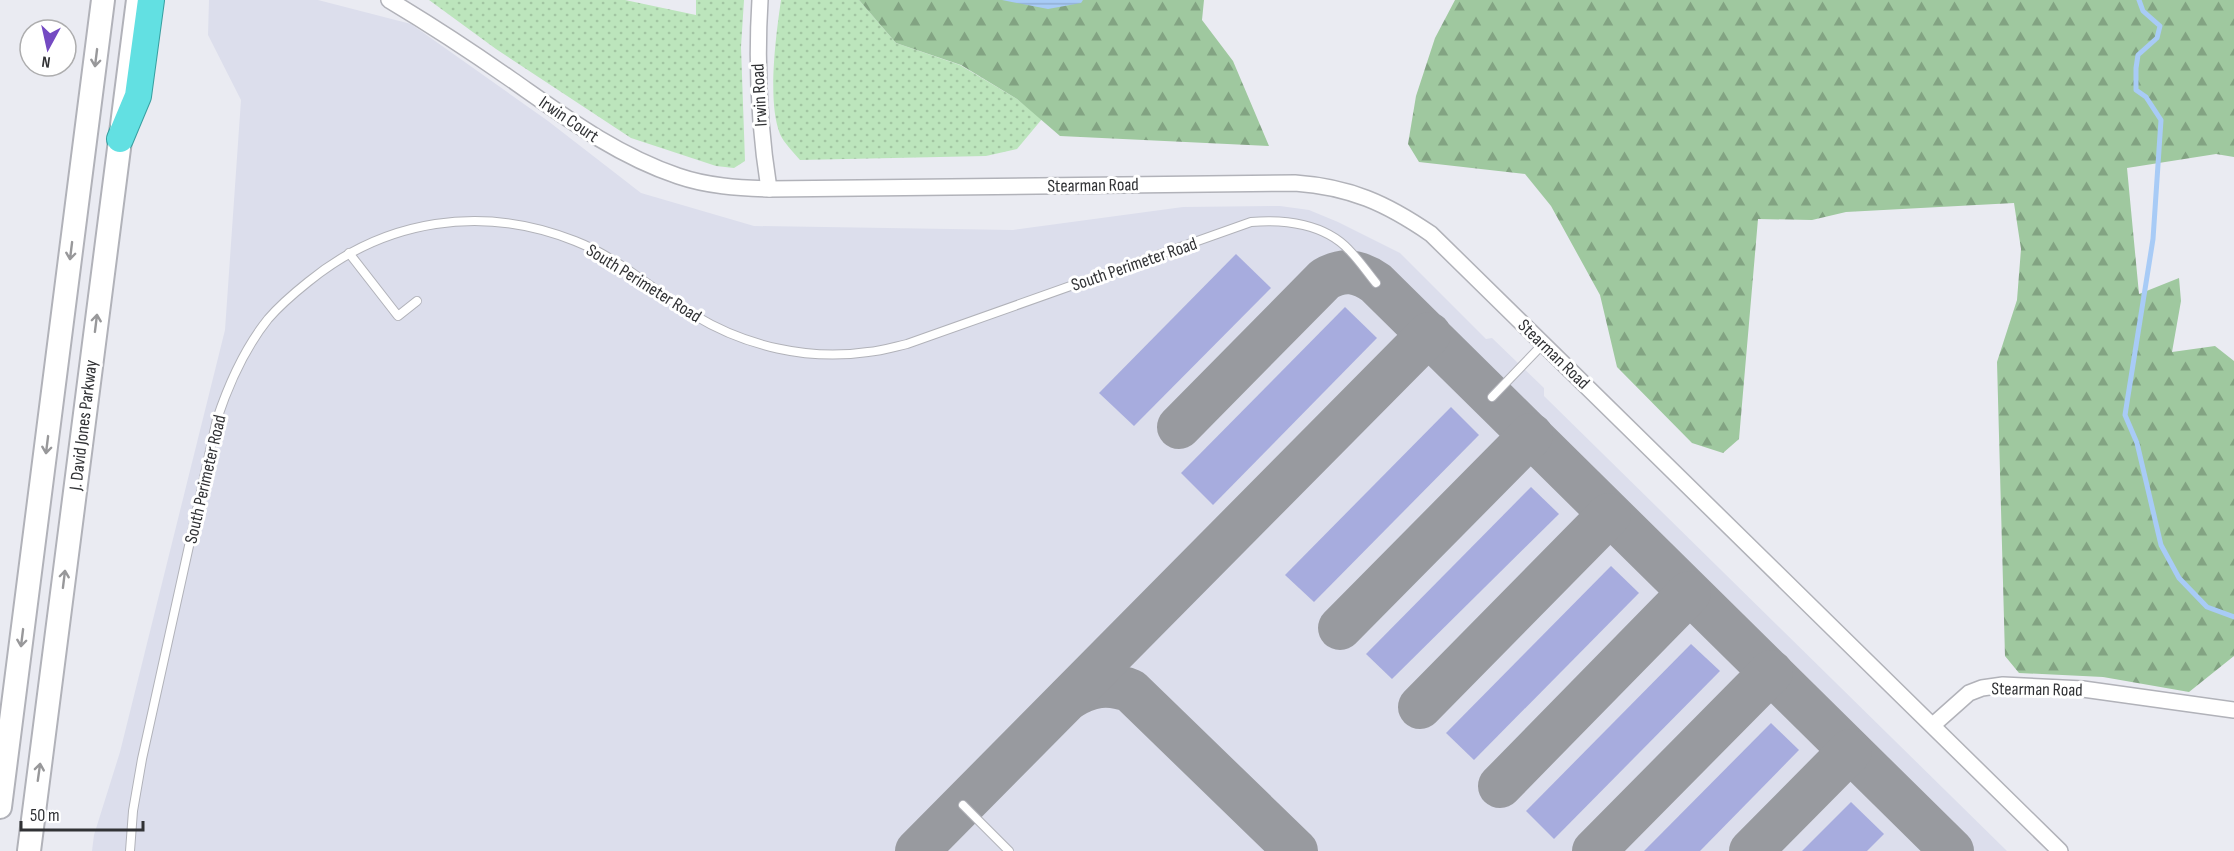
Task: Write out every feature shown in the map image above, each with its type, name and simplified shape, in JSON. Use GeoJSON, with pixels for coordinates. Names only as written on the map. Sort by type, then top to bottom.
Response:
{"type":"FeatureCollection","features":[{"type":"Feature","properties":{"kind":"highway"},"geometry":{"type":"LineString","coordinates":[[120,139],[138,96],[151,0]]}},
{"type":"Feature","properties":{"kind":"main road","name":"J. David Jones Parkway"},"geometry":{"type":"LineString","coordinates":[[0,807],[104,0]]}},
{"type":"Feature","properties":{"kind":"main road","name":"J. David Jones Parkway"},"geometry":{"type":"LineString","coordinates":[[29,851],[138,0]]}},
{"type":"Feature","properties":{"kind":"street","name":"Irwin Court"},"geometry":{"type":"LineString","coordinates":[[389,0],[619,151],[680,177],[731,188],[769,189]]}},
{"type":"Feature","properties":{"kind":"street","name":"Irwin Road"},"geometry":{"type":"LineString","coordinates":[[760,0],[757,78],[769,189]]}},
{"type":"Feature","properties":{"kind":"street","name":"Stearman Road"},"geometry":{"type":"LineString","coordinates":[[769,189],[1295,183],[1323,185],[1352,192],[1379,202],[1431,234],[1933,725],[1969,693],[1982,688],[2003,685],[2083,689],[2234,710]]}},
{"type":"Feature","properties":{"kind":"street"},"geometry":{"type":"LineString","coordinates":[[1933,725],[2060,851]]}},
{"type":"Feature","properties":{"kind":"lane","name":"South Perimeter Road"},"geometry":{"type":"LineString","coordinates":[[130,851],[133,811],[142,759],[217,419],[226,393],[236,370],[268,320],[292,294],[349,253],[393,234],[441,222],[487,221],[531,227],[577,241],[600,252],[694,315],[722,330],[778,349],[835,355],[868,352],[907,344],[1251,222],[1287,221],[1333,237],[1348,248],[1376,283]]}},
{"type":"Feature","properties":{"kind":"lane"},"geometry":{"type":"LineString","coordinates":[[349,253],[398,316],[417,301]]}},
{"type":"Feature","properties":{"kind":"lane"},"geometry":{"type":"LineString","coordinates":[[1492,397],[1543,344]]}},
{"type":"Feature","properties":{"kind":"lane"},"geometry":{"type":"LineString","coordinates":[[963,805],[1009,851]]}},
{"type":"Feature","properties":{"kind":"shaded area"},"geometry":{"type":"Polygon","coordinates":[[[209,0],[318,0],[411,24],[548,121],[641,193],[754,226],[1013,230],[1183,207],[1280,206],[1309,210],[1338,222],[1400,253],[1486,339],[1492,338],[1544,388],[1544,396],[2007,851],[92,851],[94,835],[120,752],[225,330],[241,100],[208,35],[209,0]]]}},
{"type":"Feature","properties":{"kind":"green space"},"geometry":{"type":"Polygon","coordinates":[[[429,0],[625,0],[696,15],[696,0],[744,0],[741,47],[745,161],[734,168],[716,166],[631,138],[496,49],[429,0]]]}},
{"type":"Feature","properties":{"kind":"green space"},"geometry":{"type":"Polygon","coordinates":[[[781,0],[859,0],[896,43],[960,65],[1017,99],[1042,119],[1017,149],[986,156],[800,160],[780,134],[774,104],[774,68],[781,0]]]}},
{"type":"Feature","properties":{"kind":"green space"},"geometry":{"type":"Polygon","coordinates":[[[859,0],[1204,0],[1202,20],[1233,61],[1269,146],[1060,136],[1017,99],[961,65],[896,43],[859,0]]]}},
{"type":"Feature","properties":{"kind":"green space"},"geometry":{"type":"Polygon","coordinates":[[[1455,0],[2234,0],[2234,157],[2216,154],[2127,168],[2139,294],[2179,278],[2181,301],[2172,352],[2215,346],[2234,361],[2234,656],[2189,692],[2103,677],[2019,673],[2005,656],[1997,362],[2017,300],[2021,249],[2014,203],[1846,212],[1812,220],[1758,219],[1739,439],[1723,453],[1692,443],[1617,367],[1600,295],[1551,206],[1525,174],[1419,162],[1408,144],[1416,96],[1435,38],[1455,0]]]}},
{"type":"Feature","properties":{"kind":"water"},"geometry":{"type":"Polygon","coordinates":[[[1002,0],[1083,0],[1081,3],[1048,9],[1002,0]]]}},
{"type":"Feature","properties":{"kind":"building"},"geometry":{"type":"Polygon","coordinates":[[[1236,254],[1271,288],[1134,426],[1099,393],[1236,254]]]}},
{"type":"Feature","properties":{"kind":"building"},"geometry":{"type":"Polygon","coordinates":[[[1345,307],[1377,338],[1213,505],[1181,473],[1345,307]]]}},
{"type":"Feature","properties":{"kind":"building"},"geometry":{"type":"Polygon","coordinates":[[[1451,407],[1479,435],[1314,602],[1285,575],[1451,407]]]}},
{"type":"Feature","properties":{"kind":"building"},"geometry":{"type":"Polygon","coordinates":[[[1531,487],[1559,514],[1392,679],[1366,654],[1531,487]]]}},
{"type":"Feature","properties":{"kind":"building"},"geometry":{"type":"Polygon","coordinates":[[[1611,566],[1639,593],[1474,760],[1446,733],[1611,566]]]}},
{"type":"Feature","properties":{"kind":"building"},"geometry":{"type":"Polygon","coordinates":[[[1691,644],[1720,671],[1554,839],[1526,811],[1691,644]]]}},
{"type":"Feature","properties":{"kind":"building"},"geometry":{"type":"Polygon","coordinates":[[[1771,723],[1799,750],[1700,851],[1644,851],[1771,723]]]}},
{"type":"Feature","properties":{"kind":"building"},"geometry":{"type":"Polygon","coordinates":[[[1851,802],[1884,834],[1867,851],[1802,851],[1851,802]]]}},
{"type":"Feature","properties":{"kind":"waterway"},"geometry":{"type":"LineString","coordinates":[[2139,0],[2143,11],[2160,26],[2157,38],[2138,55],[2136,90],[2146,97],[2161,120],[2153,239],[2125,415],[2137,443],[2161,545],[2179,578],[2207,607],[2234,617]]}},
{"type":"Feature","properties":{"kind":"taxiway"},"geometry":{"type":"LineString","coordinates":[[1179,427],[1325,279],[1345,272],[1370,279],[1952,851]]}},
{"type":"Feature","properties":{"kind":"taxiway"},"geometry":{"type":"LineString","coordinates":[[917,851],[1429,334]]}},
{"type":"Feature","properties":{"kind":"taxiway"},"geometry":{"type":"LineString","coordinates":[[1340,628],[1531,435]]}},
{"type":"Feature","properties":{"kind":"taxiway"},"geometry":{"type":"LineString","coordinates":[[1420,707],[1609,515]]}},
{"type":"Feature","properties":{"kind":"taxiway"},"geometry":{"type":"LineString","coordinates":[[1500,786],[1689,593]]}},
{"type":"Feature","properties":{"kind":"taxiway"},"geometry":{"type":"LineString","coordinates":[[1594,851],[1771,672]]}},
{"type":"Feature","properties":{"kind":"taxiway"},"geometry":{"type":"LineString","coordinates":[[1069,698],[1084,690],[1099,686],[1115,686],[1131,691],[1296,851]]}},
{"type":"Feature","properties":{"kind":"taxiway"},"geometry":{"type":"LineString","coordinates":[[1751,851],[1850,751]]}}]}
